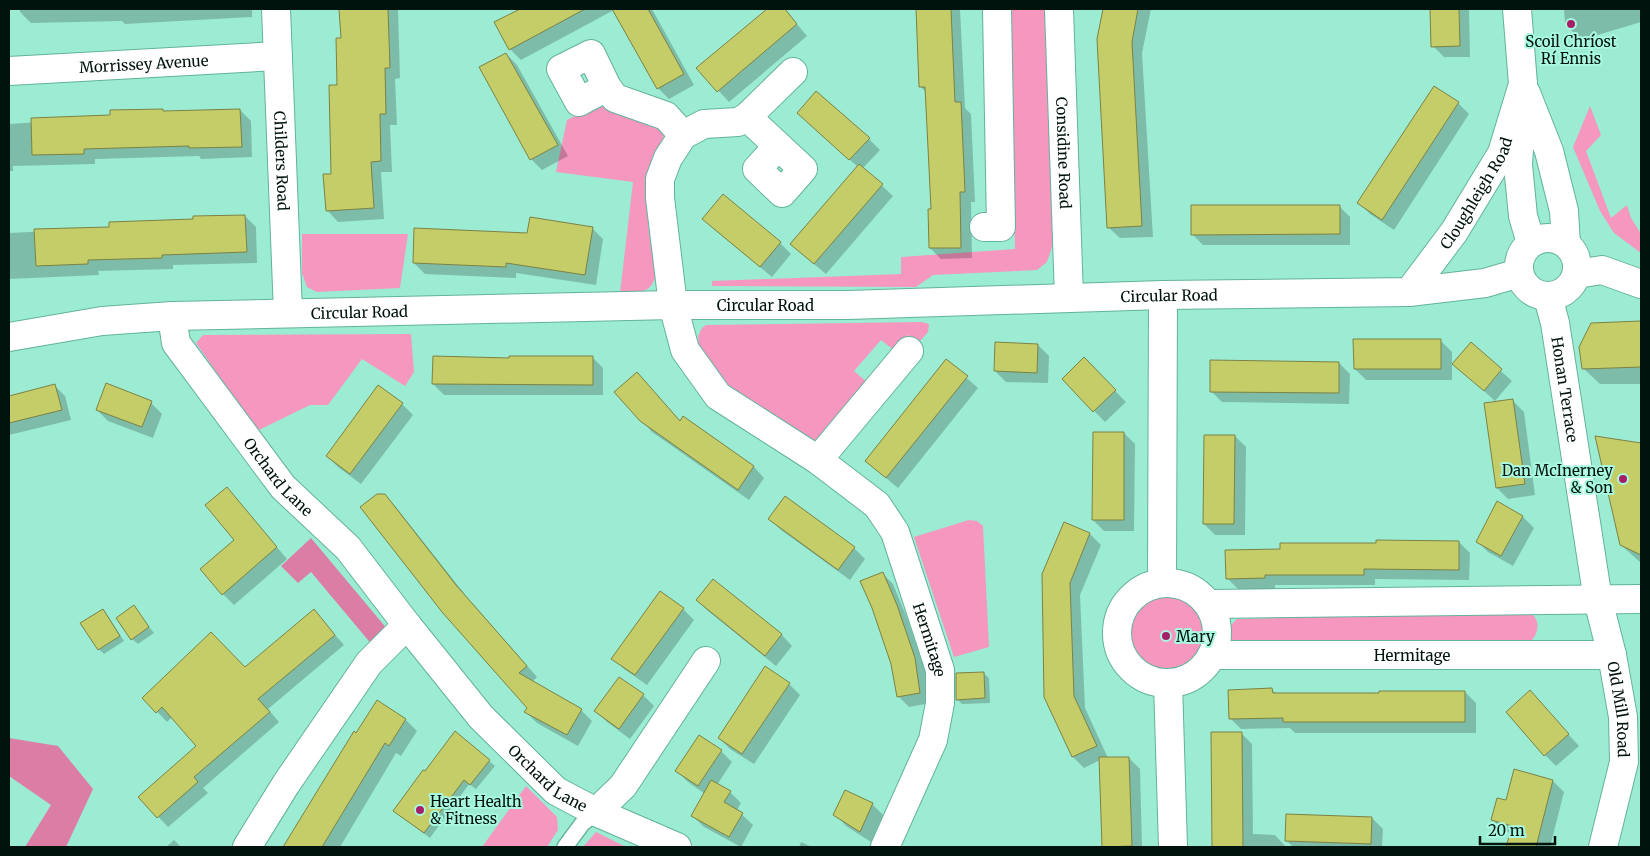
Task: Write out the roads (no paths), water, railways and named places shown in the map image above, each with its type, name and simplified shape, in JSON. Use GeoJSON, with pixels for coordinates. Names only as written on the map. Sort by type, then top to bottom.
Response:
{"type":"FeatureCollection","features":[{"type":"Feature","properties":{"kind":"street","name":"Childers Road"},"geometry":{"type":"LineString","coordinates":[[276,9],[288,313]]}},
{"type":"Feature","properties":{"kind":"street"},"geometry":{"type":"LineString","coordinates":[[984,227],[1000,227],[997,9]]}},
{"type":"Feature","properties":{"kind":"street","name":"Considine Road"},"geometry":{"type":"LineString","coordinates":[[1059,9],[1070,297]]}},
{"type":"Feature","properties":{"kind":"street","name":"Cloughleigh Road"},"geometry":{"type":"LineString","coordinates":[[1517,9],[1523,84],[1518,165],[1523,216],[1531,244]]}},
{"type":"Feature","properties":{"kind":"street","name":"Morrissey Avenue"},"geometry":{"type":"LineString","coordinates":[[9,71],[278,56]]}},
{"type":"Feature","properties":{"kind":"street"},"geometry":{"type":"LineString","coordinates":[[607,87],[615,98],[666,116],[683,135],[704,124],[738,122],[747,117],[793,72]]}},
{"type":"Feature","properties":{"kind":"street","name":"Cloughleigh Road"},"geometry":{"type":"LineString","coordinates":[[1523,84],[1549,151],[1564,211],[1566,244]]}},
{"type":"Feature","properties":{"kind":"street","name":"Cloughleigh Road"},"geometry":{"type":"LineString","coordinates":[[1409,292],[1454,232],[1502,153],[1523,84]]}},
{"type":"Feature","properties":{"kind":"street"},"geometry":{"type":"LineString","coordinates":[[747,117],[778,146]]}},
{"type":"Feature","properties":{"kind":"street","name":"Hermitage"},"geometry":{"type":"LineString","coordinates":[[683,135],[668,158],[660,179],[660,198],[673,305],[685,350],[718,396],[818,460],[877,505],[895,532],[940,670],[940,703],[933,740],[885,847]]}},
{"type":"Feature","properties":{"kind":"street"},"geometry":{"type":"LineString","coordinates":[[1549,238],[1566,244],[1574,252],[1578,263],[1577,274],[1571,286],[1561,294],[1548,297],[1535,293],[1525,285],[1520,273],[1521,257],[1531,244],[1549,238]]}},
{"type":"Feature","properties":{"kind":"street"},"geometry":{"type":"LineString","coordinates":[[1577,274],[1602,270],[1641,284]]}},
{"type":"Feature","properties":{"kind":"street","name":"Circular Road"},"geometry":{"type":"LineString","coordinates":[[9,337],[102,320],[172,316],[673,305],[848,305],[1163,294],[1409,292],[1485,283],[1520,273]]}},
{"type":"Feature","properties":{"kind":"street"},"geometry":{"type":"LineString","coordinates":[[1162,583],[1163,294]]}},
{"type":"Feature","properties":{"kind":"street","name":"Honan Terrace"},"geometry":{"type":"LineString","coordinates":[[1548,297],[1555,323],[1598,600]]}},
{"type":"Feature","properties":{"kind":"street","name":"Orchard Lane"},"geometry":{"type":"LineString","coordinates":[[172,316],[176,343],[284,487],[348,548],[481,717],[556,790],[596,812]]}},
{"type":"Feature","properties":{"kind":"street"},"geometry":{"type":"LineString","coordinates":[[818,460],[909,351]]}},
{"type":"Feature","properties":{"kind":"street"},"geometry":{"type":"LineString","coordinates":[[1162,583],[1181,585],[1197,592],[1210,604],[1216,624],[1217,641],[1212,655],[1201,670],[1192,677],[1168,683],[1147,679],[1130,666],[1119,647],[1116,636],[1118,621],[1123,609],[1138,592],[1162,583]]}},
{"type":"Feature","properties":{"kind":"street","name":"Old Mill Road"},"geometry":{"type":"LineString","coordinates":[[1598,600],[1612,655],[1623,717],[1624,762],[1602,847]]}},
{"type":"Feature","properties":{"kind":"street"},"geometry":{"type":"LineString","coordinates":[[1210,604],[1641,600]]}},
{"type":"Feature","properties":{"kind":"street"},"geometry":{"type":"LineString","coordinates":[[247,847],[286,784],[370,663],[407,625]]}},
{"type":"Feature","properties":{"kind":"street","name":"Hermitage"},"geometry":{"type":"LineString","coordinates":[[1212,655],[1612,655]]}},
{"type":"Feature","properties":{"kind":"street"},"geometry":{"type":"LineString","coordinates":[[677,847],[596,812],[623,786],[706,661]]}},
{"type":"Feature","properties":{"kind":"street"},"geometry":{"type":"LineString","coordinates":[[1168,683],[1173,847]]}},
{"type":"Feature","properties":{"kind":"lane"},"geometry":{"type":"LineString","coordinates":[[565,847],[582,824],[596,812]]}},
{"type":"Feature","properties":{"kind":"place","name":"Scoil Chríost Rí Ennis"},"geometry":{"type":"Point","coordinates":[1571,24]}},
{"type":"Feature","properties":{"kind":"place","name":"Dan McInerney & Son"},"geometry":{"type":"Point","coordinates":[1623,479]}},
{"type":"Feature","properties":{"kind":"place","name":"Mary"},"geometry":{"type":"Point","coordinates":[1166,636]}},
{"type":"Feature","properties":{"kind":"place","name":"Heart Health & Fitness"},"geometry":{"type":"Point","coordinates":[420,810]}}]}
